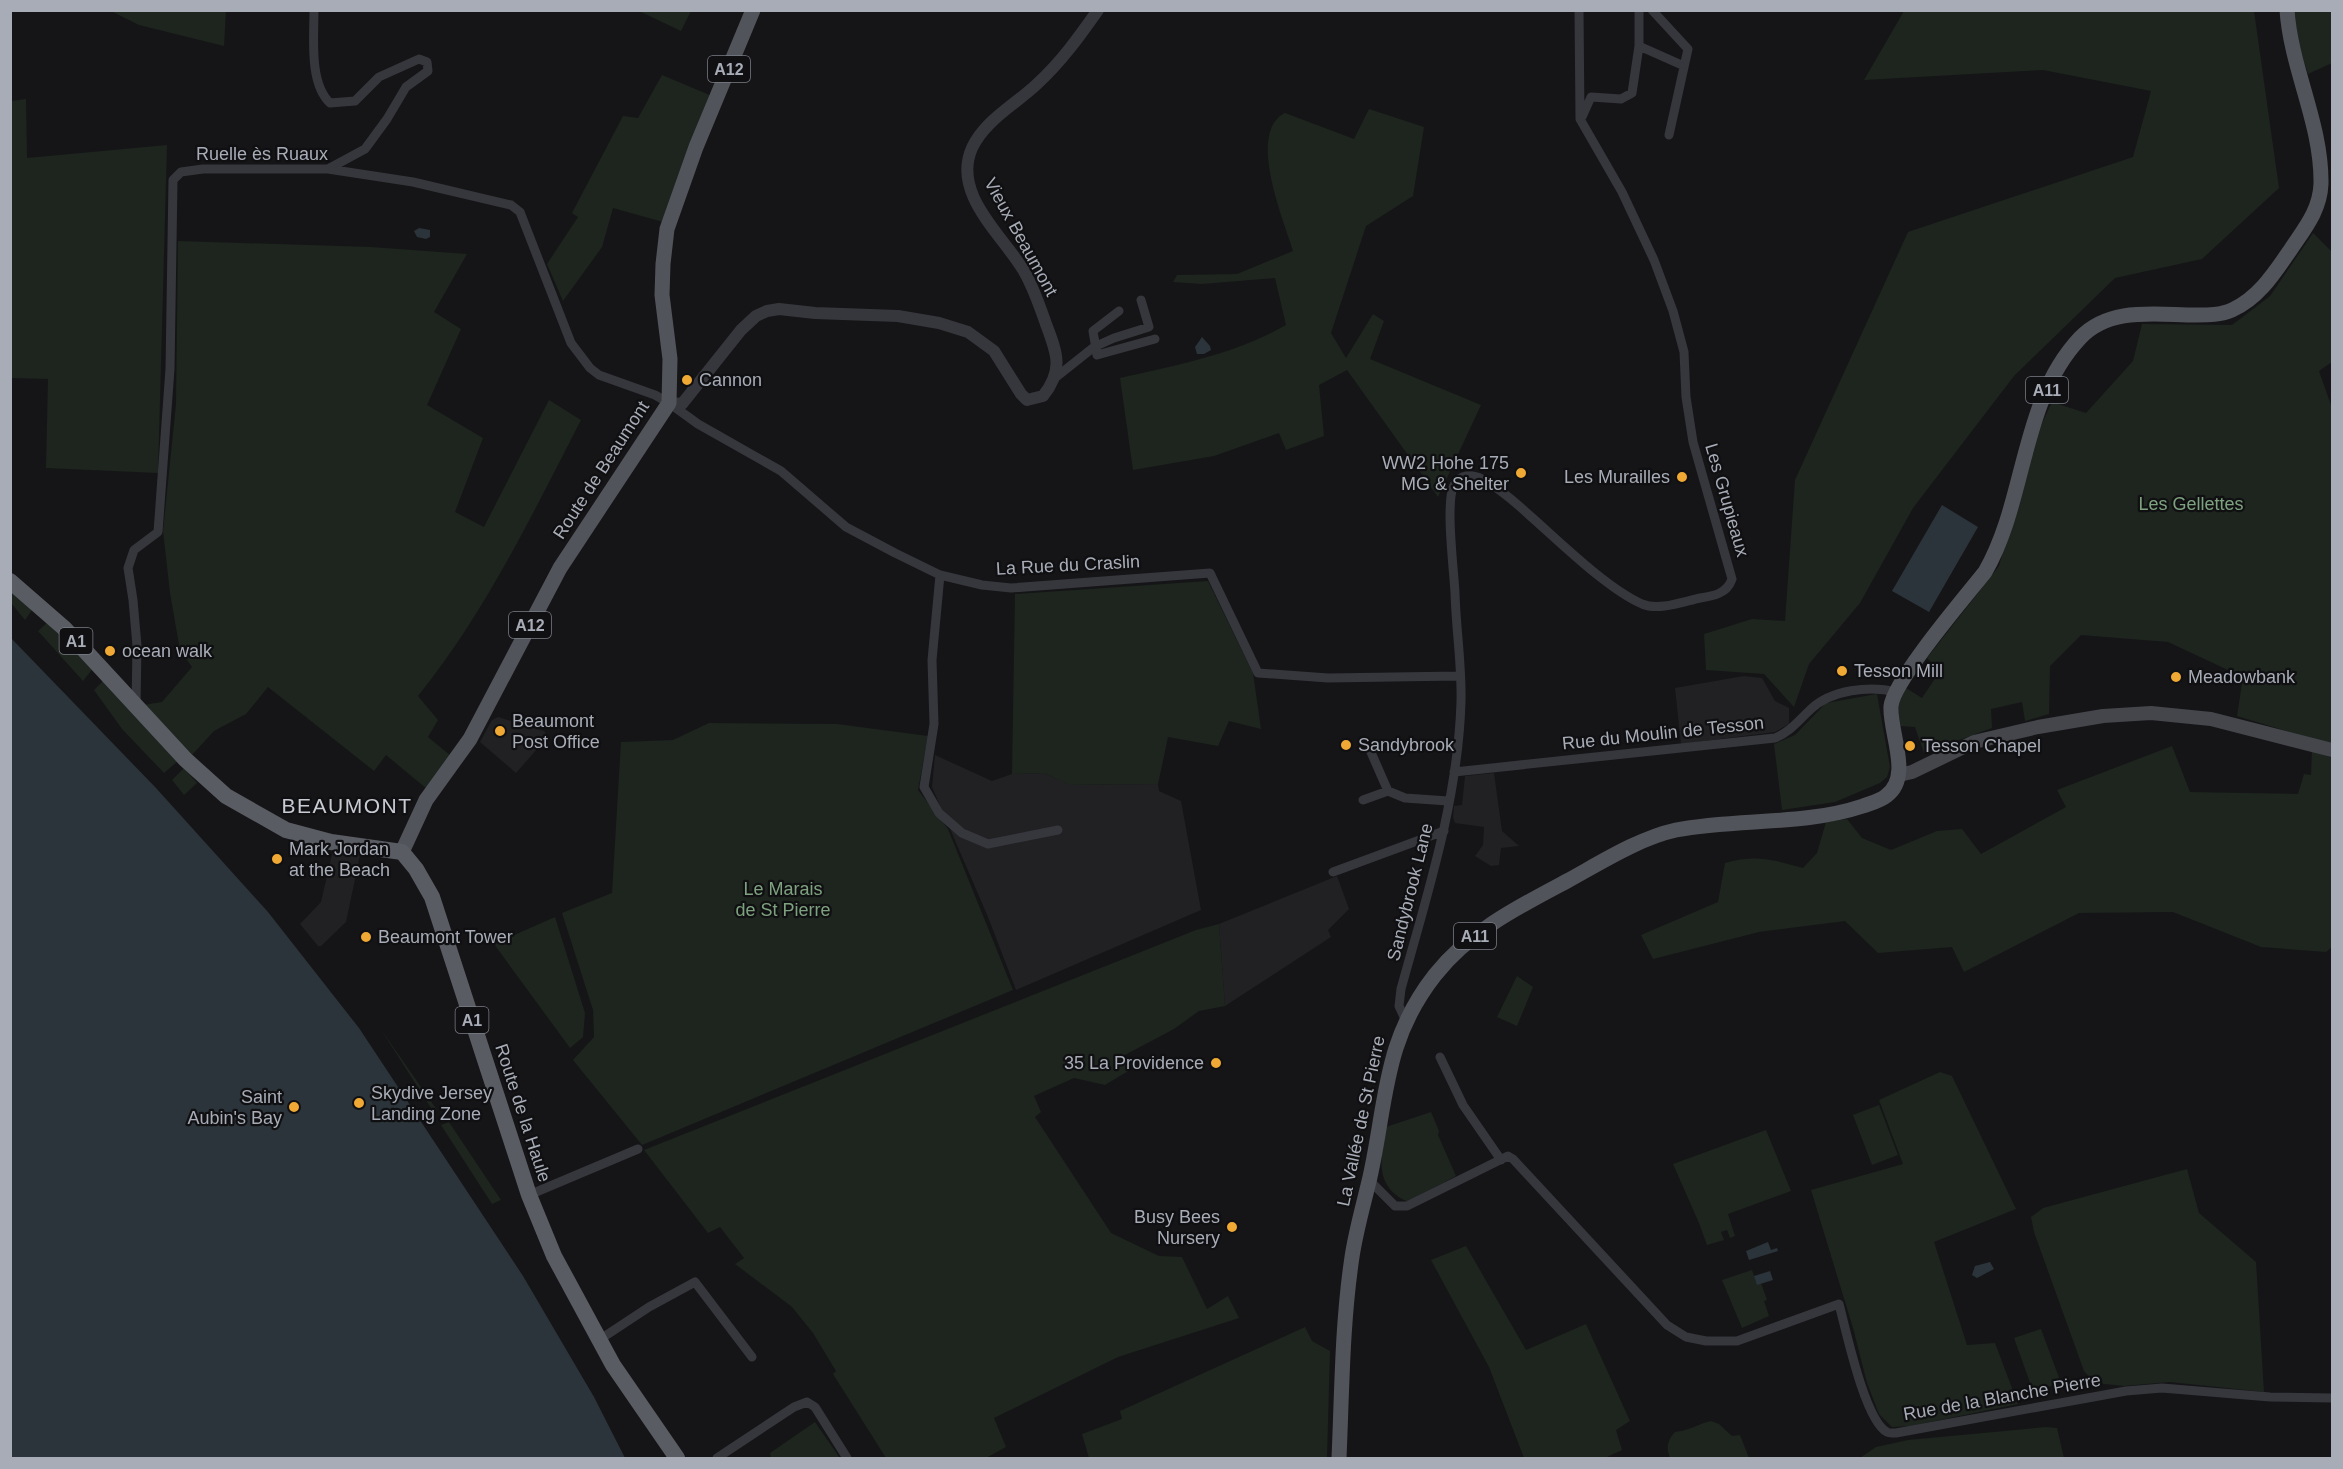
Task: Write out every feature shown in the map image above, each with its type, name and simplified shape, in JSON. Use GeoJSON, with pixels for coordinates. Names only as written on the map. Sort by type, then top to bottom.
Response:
{"type":"FeatureCollection","features":[{"type":"Feature","properties":{"kind":"highway","name":"A1"},"geometry":{"type":"LineString","coordinates":[[10,581],[64,628],[207,781],[226,796],[286,830],[331,842],[402,852]]}},
{"type":"Feature","properties":{"kind":"highway","name":"Route de la Haule"},"geometry":{"type":"LineString","coordinates":[[402,852],[416,869],[432,897],[529,1195],[560,1268],[613,1365],[677,1458]]}},
{"type":"Feature","properties":{"kind":"main road","name":"Route de Beaumont"},"geometry":{"type":"LineString","coordinates":[[402,852],[426,800],[470,739],[560,568],[669,402],[670,359],[662,295],[663,264],[668,229],[696,147],[753,10]]}},
{"type":"Feature","properties":{"kind":"main road","name":"A11"},"geometry":{"type":"LineString","coordinates":[[1899,775],[1891,703],[1915,662],[1985,572],[1994,556],[2004,530],[2030,432],[2049,385],[2080,337],[2118,316],[2133,314],[2210,315],[2230,311],[2267,283],[2311,219],[2320,193],[2319,155],[2311,113],[2292,43],[2287,10]]}},
{"type":"Feature","properties":{"kind":"main road"},"geometry":{"type":"LineString","coordinates":[[1899,775],[1912,772],[1974,742],[2103,716],[2151,713],[2211,719],[2332,750]]}},
{"type":"Feature","properties":{"kind":"main road","name":"La Vallée de St Pierre"},"geometry":{"type":"LineString","coordinates":[[1339,1458],[1341,1368],[1348,1286],[1383,1093],[1392,1054],[1405,1019],[1442,967],[1492,922],[1630,847],[1674,831],[1842,813],[1887,796],[1894,788],[1899,775]]}},
{"type":"Feature","properties":{"kind":"street"},"geometry":{"type":"LineString","coordinates":[[314,10],[316,82],[322,95],[330,103],[355,101],[379,77],[419,59],[427,62],[428,71],[406,87],[387,119],[365,149],[328,169]]}},
{"type":"Feature","properties":{"kind":"street","name":"Vieux Beaumont"},"geometry":{"type":"LineString","coordinates":[[1055,378],[1058,362],[1054,342],[1038,299],[1025,273],[974,198],[969,180],[969,161],[972,149],[982,132],[1001,113],[1036,85],[1068,52],[1098,10]]}},
{"type":"Feature","properties":{"kind":"street","name":"Les Grupieaux"},"geometry":{"type":"LineString","coordinates":[[1454,772],[1461,701],[1451,497],[1454,486],[1460,478],[1471,475],[1481,478],[1503,492],[1574,555],[1642,604],[1657,607],[1716,595],[1727,590],[1732,579],[1693,442],[1686,397],[1684,352],[1673,311],[1654,260],[1622,192],[1581,119],[1579,10]]}},
{"type":"Feature","properties":{"kind":"street"},"geometry":{"type":"LineString","coordinates":[[1581,119],[1591,97],[1621,99],[1632,93],[1640,46],[1640,10]]}},
{"type":"Feature","properties":{"kind":"street"},"geometry":{"type":"LineString","coordinates":[[1652,10],[1688,49],[1670,135]]}},
{"type":"Feature","properties":{"kind":"street"},"geometry":{"type":"LineString","coordinates":[[1640,46],[1684,66]]}},
{"type":"Feature","properties":{"kind":"street","name":"Ruelle ès Ruaux"},"geometry":{"type":"LineString","coordinates":[[135,705],[137,646],[134,600],[128,568],[134,550],[158,532],[170,369],[173,180],[181,172],[202,169],[328,169],[413,182],[511,205],[520,212],[576,352],[599,375],[669,402]]}},
{"type":"Feature","properties":{"kind":"street"},"geometry":{"type":"LineString","coordinates":[[669,402],[682,404],[741,330],[756,316],[779,309],[815,313],[898,316],[939,323],[968,332],[994,351],[1021,394],[1028,400],[1043,396],[1055,378],[1094,347],[1149,327],[1141,300]]}},
{"type":"Feature","properties":{"kind":"street"},"geometry":{"type":"LineString","coordinates":[[1119,311],[1093,332],[1097,354],[1155,339]]}},
{"type":"Feature","properties":{"kind":"street","name":"La Rue du Craslin"},"geometry":{"type":"LineString","coordinates":[[669,402],[698,424],[781,471],[846,526],[940,575],[982,585],[1011,588],[1210,573],[1258,673],[1328,678],[1459,676]]}},
{"type":"Feature","properties":{"kind":"street"},"geometry":{"type":"LineString","coordinates":[[940,575],[932,660],[934,724],[924,787],[939,813],[962,833],[988,844],[1058,830]]}},
{"type":"Feature","properties":{"kind":"street","name":"Rue du Moulin de Tesson"},"geometry":{"type":"LineString","coordinates":[[1454,772],[1775,738],[1796,726],[1812,708],[1831,696],[1854,691],[1884,689],[1896,692]]}},
{"type":"Feature","properties":{"kind":"street"},"geometry":{"type":"LineString","coordinates":[[1370,750],[1388,791]]}},
{"type":"Feature","properties":{"kind":"street","name":"Sandybrook Lane"},"geometry":{"type":"LineString","coordinates":[[1405,1019],[1399,1006],[1401,989],[1444,831],[1454,772]]}},
{"type":"Feature","properties":{"kind":"street"},"geometry":{"type":"LineString","coordinates":[[1363,800],[1388,791],[1405,798],[1448,801]]}},
{"type":"Feature","properties":{"kind":"street"},"geometry":{"type":"LineString","coordinates":[[1333,872],[1444,831]]}},
{"type":"Feature","properties":{"kind":"street"},"geometry":{"type":"LineString","coordinates":[[1369,1180],[1395,1206],[1407,1206],[1501,1160],[1463,1105],[1440,1058]]}},
{"type":"Feature","properties":{"kind":"street"},"geometry":{"type":"LineString","coordinates":[[529,1195],[638,1149]]}},
{"type":"Feature","properties":{"kind":"street","name":"Rue de la Blanche Pierre"},"geometry":{"type":"LineString","coordinates":[[1501,1160],[1508,1156],[1513,1159],[1667,1325],[1686,1337],[1706,1341],[1737,1341],[1839,1304],[1868,1407],[1877,1423],[1887,1433],[2126,1391],[2162,1388],[2270,1397],[2332,1398]]}},
{"type":"Feature","properties":{"kind":"street"},"geometry":{"type":"LineString","coordinates":[[600,1340],[649,1307],[695,1282],[752,1357]]}},
{"type":"Feature","properties":{"kind":"street"},"geometry":{"type":"LineString","coordinates":[[717,1458],[794,1407],[807,1402],[814,1407],[847,1458]]}},
{"type":"Feature","properties":{"kind":"shaded area"},"geometry":{"type":"Polygon","coordinates":[[[419,228],[430,230],[430,237],[426,239],[417,237],[414,231],[419,228]]]}},
{"type":"Feature","properties":{"kind":"shaded area"},"geometry":{"type":"Polygon","coordinates":[[[1202,337],[1211,350],[1204,354],[1197,354],[1195,347],[1202,337]]]}},
{"type":"Feature","properties":{"kind":"shaded area"},"geometry":{"type":"Polygon","coordinates":[[[1942,505],[1978,527],[1929,612],[1892,591],[1942,505]]]}},
{"type":"Feature","properties":{"kind":"shaded area"},"geometry":{"type":"Polygon","coordinates":[[[11,638],[156,788],[268,912],[359,1028],[523,1276],[594,1397],[625,1458],[11,1458],[11,638]]]}},
{"type":"Feature","properties":{"kind":"shaded area"},"geometry":{"type":"Polygon","coordinates":[[[1744,676],[1762,678],[1775,701],[1789,708],[1789,724],[1775,732],[1681,744],[1675,688],[1744,676]]]}},
{"type":"Feature","properties":{"kind":"shaded area"},"geometry":{"type":"Polygon","coordinates":[[[498,717],[544,731],[546,734],[544,741],[516,773],[480,742],[492,720],[498,717]]]}},
{"type":"Feature","properties":{"kind":"shaded area"},"geometry":{"type":"Polygon","coordinates":[[[935,755],[992,781],[1012,774],[1044,773],[1071,785],[1158,784],[1159,791],[1181,801],[1201,910],[1016,990],[988,917],[932,787],[935,755]]]}},
{"type":"Feature","properties":{"kind":"shaded area"},"geometry":{"type":"Polygon","coordinates":[[[1494,773],[1502,831],[1519,846],[1501,848],[1499,865],[1491,866],[1475,856],[1483,845],[1484,827],[1455,823],[1453,817],[1454,806],[1462,805],[1465,776],[1494,773]]]}},
{"type":"Feature","properties":{"kind":"shaded area"},"geometry":{"type":"Polygon","coordinates":[[[334,846],[361,851],[346,922],[321,946],[318,946],[300,924],[321,902],[334,846]]]}},
{"type":"Feature","properties":{"kind":"shaded area"},"geometry":{"type":"Polygon","coordinates":[[[1337,876],[1349,909],[1328,930],[1331,937],[1225,1006],[1219,924],[1337,876]]]}},
{"type":"Feature","properties":{"kind":"shaded area"},"geometry":{"type":"Polygon","coordinates":[[[1768,1242],[1771,1250],[1777,1248],[1778,1251],[1749,1260],[1746,1251],[1768,1242]]]}},
{"type":"Feature","properties":{"kind":"shaded area"},"geometry":{"type":"Polygon","coordinates":[[[1990,1262],[1994,1269],[1977,1278],[1972,1275],[1975,1266],[1990,1262]]]}},
{"type":"Feature","properties":{"kind":"shaded area"},"geometry":{"type":"Polygon","coordinates":[[[1770,1271],[1773,1280],[1757,1285],[1754,1276],[1770,1271]]]}},
{"type":"Feature","properties":{"kind":"green space"},"geometry":{"type":"Polygon","coordinates":[[[111,11],[226,11],[224,46],[139,25],[111,11]]]}},
{"type":"Feature","properties":{"kind":"green space"},"geometry":{"type":"Polygon","coordinates":[[[639,11],[691,11],[681,31],[639,11]]]}},
{"type":"Feature","properties":{"kind":"green space"},"geometry":{"type":"Polygon","coordinates":[[[1904,11],[2254,11],[2279,188],[2202,259],[2115,278],[2014,376],[1913,508],[1860,603],[1809,664],[1794,707],[1764,674],[1706,670],[1704,634],[1752,619],[1785,621],[1795,480],[1908,232],[2133,157],[2151,91],[2043,70],[1864,80],[1904,11]]]}},
{"type":"Feature","properties":{"kind":"green space"},"geometry":{"type":"Polygon","coordinates":[[[2293,11],[2332,11],[2332,63],[2308,74],[2293,26],[2293,11]]]}},
{"type":"Feature","properties":{"kind":"green space"},"geometry":{"type":"Polygon","coordinates":[[[662,75],[712,96],[663,222],[613,208],[602,247],[563,301],[547,264],[578,217],[572,213],[623,116],[638,118],[662,75]]]}},
{"type":"Feature","properties":{"kind":"green space"},"geometry":{"type":"Polygon","coordinates":[[[26,99],[27,158],[167,145],[158,473],[46,468],[48,379],[11,378],[11,101],[26,99]]]}},
{"type":"Feature","properties":{"kind":"green space"},"geometry":{"type":"Polygon","coordinates":[[[1369,109],[1424,127],[1413,196],[1366,226],[1331,333],[1346,358],[1373,314],[1384,321],[1370,359],[1481,405],[1438,497],[1347,370],[1319,385],[1324,436],[1286,450],[1279,433],[1214,456],[1133,470],[1120,378],[1226,351],[1247,344],[1286,325],[1275,278],[1202,284],[1173,282],[1177,275],[1237,274],[1293,251],[1271,178],[1268,157],[1269,138],[1274,123],[1285,113],[1354,139],[1369,109]]]}},
{"type":"Feature","properties":{"kind":"green space","name":"Les Gellettes"},"geometry":{"type":"Polygon","coordinates":[[[2313,233],[2332,252],[2332,362],[2319,371],[2332,408],[2332,745],[2237,716],[2243,677],[2168,642],[2081,635],[2050,666],[2049,714],[2025,721],[2022,702],[1991,709],[1992,728],[1924,753],[1915,727],[1899,726],[1898,706],[1906,688],[1922,698],[1940,671],[1927,658],[1999,566],[2032,445],[2052,402],[2086,413],[2133,361],[2142,324],[2232,325],[2270,296],[2313,233]]]}},
{"type":"Feature","properties":{"kind":"green space"},"geometry":{"type":"Polygon","coordinates":[[[178,241],[371,247],[467,254],[434,312],[461,329],[427,405],[483,438],[455,512],[484,527],[549,400],[581,420],[526,527],[486,597],[465,631],[418,696],[438,720],[428,737],[451,756],[427,789],[386,755],[374,771],[268,687],[246,714],[214,731],[191,756],[143,705],[162,702],[192,667],[180,650],[170,593],[163,531],[176,404],[178,241]]]}},
{"type":"Feature","properties":{"kind":"green space"},"geometry":{"type":"Polygon","coordinates":[[[1208,581],[1253,673],[1261,729],[1229,721],[1218,746],[1168,737],[1158,784],[1070,785],[1044,773],[1012,774],[1015,594],[1208,581]]]}},
{"type":"Feature","properties":{"kind":"green space"},"geometry":{"type":"Polygon","coordinates":[[[11,585],[35,606],[25,620],[11,603],[11,585]]]}},
{"type":"Feature","properties":{"kind":"green space"},"geometry":{"type":"Polygon","coordinates":[[[49,621],[95,666],[83,681],[38,631],[49,621]]]}},
{"type":"Feature","properties":{"kind":"green space"},"geometry":{"type":"Polygon","coordinates":[[[106,678],[178,761],[164,773],[122,729],[94,690],[106,678]]]}},
{"type":"Feature","properties":{"kind":"green space"},"geometry":{"type":"Polygon","coordinates":[[[1877,694],[1890,767],[1887,777],[1880,783],[1835,802],[1782,810],[1774,744],[1795,735],[1826,703],[1877,694]]]}},
{"type":"Feature","properties":{"kind":"green space","name":"Le Marais de St Pierre"},"geometry":{"type":"Polygon","coordinates":[[[709,723],[837,724],[928,736],[918,790],[948,829],[1013,990],[642,1145],[573,1060],[594,1037],[593,1010],[562,913],[612,893],[621,742],[673,740],[709,723]]]}},
{"type":"Feature","properties":{"kind":"green space"},"geometry":{"type":"Polygon","coordinates":[[[2172,746],[2190,792],[2298,794],[2304,774],[2311,775],[2312,749],[2332,758],[2332,947],[2326,952],[2261,947],[2173,912],[2079,913],[1964,972],[1952,947],[1878,953],[1845,921],[1759,932],[1653,959],[1641,935],[1718,902],[1725,863],[1756,859],[1803,868],[1817,853],[1826,822],[1847,819],[1862,838],[1891,850],[1937,831],[1962,829],[1981,854],[2066,807],[2057,790],[2172,746]]]}},
{"type":"Feature","properties":{"kind":"green space"},"geometry":{"type":"Polygon","coordinates":[[[184,768],[197,783],[184,795],[172,780],[184,768]]]}},
{"type":"Feature","properties":{"kind":"green space"},"geometry":{"type":"Polygon","coordinates":[[[555,917],[585,1013],[583,1037],[570,1048],[494,944],[555,917]]]}},
{"type":"Feature","properties":{"kind":"green space"},"geometry":{"type":"Polygon","coordinates":[[[1219,924],[1225,1006],[1199,1011],[1174,1029],[1123,1056],[1130,1070],[1105,1085],[1074,1078],[1034,1096],[1041,1112],[1035,1117],[1111,1233],[1159,1256],[1182,1257],[1207,1309],[1228,1296],[1239,1318],[1118,1357],[994,1418],[1006,1447],[986,1458],[886,1458],[833,1374],[836,1371],[813,1333],[792,1307],[735,1264],[744,1258],[720,1227],[708,1233],[644,1150],[1196,930],[1219,924]]]}},
{"type":"Feature","properties":{"kind":"green space"},"geometry":{"type":"Polygon","coordinates":[[[1517,976],[1533,987],[1517,1026],[1497,1017],[1517,976]]]}},
{"type":"Feature","properties":{"kind":"green space"},"geometry":{"type":"Polygon","coordinates":[[[380,1028],[437,1110],[433,1111],[380,1028]]]}},
{"type":"Feature","properties":{"kind":"green space"},"geometry":{"type":"Polygon","coordinates":[[[1940,1072],[1952,1076],[2016,1209],[1934,1242],[1967,1345],[1995,1343],[2018,1404],[1911,1426],[1892,1427],[1879,1414],[1867,1383],[1853,1328],[1811,1190],[1903,1164],[1879,1100],[1940,1072]]]}},
{"type":"Feature","properties":{"kind":"green space"},"geometry":{"type":"Polygon","coordinates":[[[1879,1105],[1898,1155],[1872,1165],[1853,1115],[1879,1105]]]}},
{"type":"Feature","properties":{"kind":"green space"},"geometry":{"type":"Polygon","coordinates":[[[1431,1112],[1439,1131],[1438,1135],[1456,1176],[1408,1202],[1389,1188],[1384,1179],[1382,1150],[1386,1127],[1431,1112]]]}},
{"type":"Feature","properties":{"kind":"green space"},"geometry":{"type":"Polygon","coordinates":[[[449,1122],[501,1200],[492,1204],[441,1125],[449,1122]]]}},
{"type":"Feature","properties":{"kind":"green space"},"geometry":{"type":"Polygon","coordinates":[[[1766,1130],[1791,1191],[1728,1214],[1735,1236],[1730,1238],[1727,1230],[1721,1232],[1724,1240],[1707,1245],[1673,1164],[1766,1130]]]}},
{"type":"Feature","properties":{"kind":"green space"},"geometry":{"type":"Polygon","coordinates":[[[2187,1169],[2199,1213],[2256,1262],[2264,1392],[2170,1382],[2124,1386],[2095,1383],[2084,1371],[2034,1232],[2031,1217],[2043,1208],[2187,1169]]]}},
{"type":"Feature","properties":{"kind":"green space"},"geometry":{"type":"Polygon","coordinates":[[[1466,1246],[1526,1350],[1586,1324],[1630,1421],[1616,1430],[1622,1450],[1605,1458],[1524,1458],[1489,1367],[1431,1260],[1466,1246]]]}},
{"type":"Feature","properties":{"kind":"green space"},"geometry":{"type":"Polygon","coordinates":[[[1752,1270],[1757,1284],[1761,1283],[1767,1300],[1764,1301],[1769,1316],[1742,1328],[1722,1280],[1752,1270]]]}},
{"type":"Feature","properties":{"kind":"green space"},"geometry":{"type":"Polygon","coordinates":[[[1305,1327],[1312,1341],[1330,1351],[1327,1458],[1089,1458],[1082,1434],[1122,1419],[1120,1411],[1305,1327]]]}},
{"type":"Feature","properties":{"kind":"green space"},"geometry":{"type":"Polygon","coordinates":[[[2041,1329],[2061,1383],[2033,1391],[2014,1338],[2041,1329]]]}},
{"type":"Feature","properties":{"kind":"green space"},"geometry":{"type":"Polygon","coordinates":[[[1711,1421],[1719,1424],[1732,1436],[1740,1435],[1749,1458],[1670,1458],[1668,1444],[1675,1432],[1711,1421]]]}},
{"type":"Feature","properties":{"kind":"green space"},"geometry":{"type":"Polygon","coordinates":[[[815,1422],[840,1458],[771,1458],[770,1453],[815,1422]]]}},
{"type":"Feature","properties":{"kind":"green space"},"geometry":{"type":"Polygon","coordinates":[[[2046,1427],[2057,1428],[2064,1458],[1860,1458],[1876,1447],[1908,1440],[2046,1427]]]}},
{"type":"Feature","properties":{"kind":"place","name":"Cannon"},"geometry":{"type":"Point","coordinates":[687,380]}},
{"type":"Feature","properties":{"kind":"place","name":"WW2 Hohe 175 MG & Shelter"},"geometry":{"type":"Point","coordinates":[1521,473]}},
{"type":"Feature","properties":{"kind":"place","name":"Les Murailles"},"geometry":{"type":"Point","coordinates":[1682,477]}},
{"type":"Feature","properties":{"kind":"place","name":"ocean walk"},"geometry":{"type":"Point","coordinates":[110,651]}},
{"type":"Feature","properties":{"kind":"place","name":"Tesson Mill"},"geometry":{"type":"Point","coordinates":[1842,671]}},
{"type":"Feature","properties":{"kind":"place","name":"Meadowbank"},"geometry":{"type":"Point","coordinates":[2176,677]}},
{"type":"Feature","properties":{"kind":"place","name":"Beaumont Post Office"},"geometry":{"type":"Point","coordinates":[500,731]}},
{"type":"Feature","properties":{"kind":"place","name":"Sandybrook"},"geometry":{"type":"Point","coordinates":[1346,745]}},
{"type":"Feature","properties":{"kind":"place","name":"Tesson Chapel"},"geometry":{"type":"Point","coordinates":[1910,746]}},
{"type":"Feature","properties":{"kind":"place","name":"Mark Jordan at the Beach"},"geometry":{"type":"Point","coordinates":[277,859]}},
{"type":"Feature","properties":{"kind":"place","name":"Beaumont Tower"},"geometry":{"type":"Point","coordinates":[366,937]}},
{"type":"Feature","properties":{"kind":"place","name":"35 La Providence"},"geometry":{"type":"Point","coordinates":[1216,1063]}},
{"type":"Feature","properties":{"kind":"place","name":"Skydive Jersey Landing Zone"},"geometry":{"type":"Point","coordinates":[359,1103]}},
{"type":"Feature","properties":{"kind":"place","name":"Saint Aubin's Bay"},"geometry":{"type":"Point","coordinates":[294,1107]}},
{"type":"Feature","properties":{"kind":"place","name":"Busy Bees Nursery"},"geometry":{"type":"Point","coordinates":[1232,1227]}},
{"type":"Feature","properties":{"kind":"district","name":"BEAUMONT"},"geometry":{"type":"Point","coordinates":[347,806]}}]}
